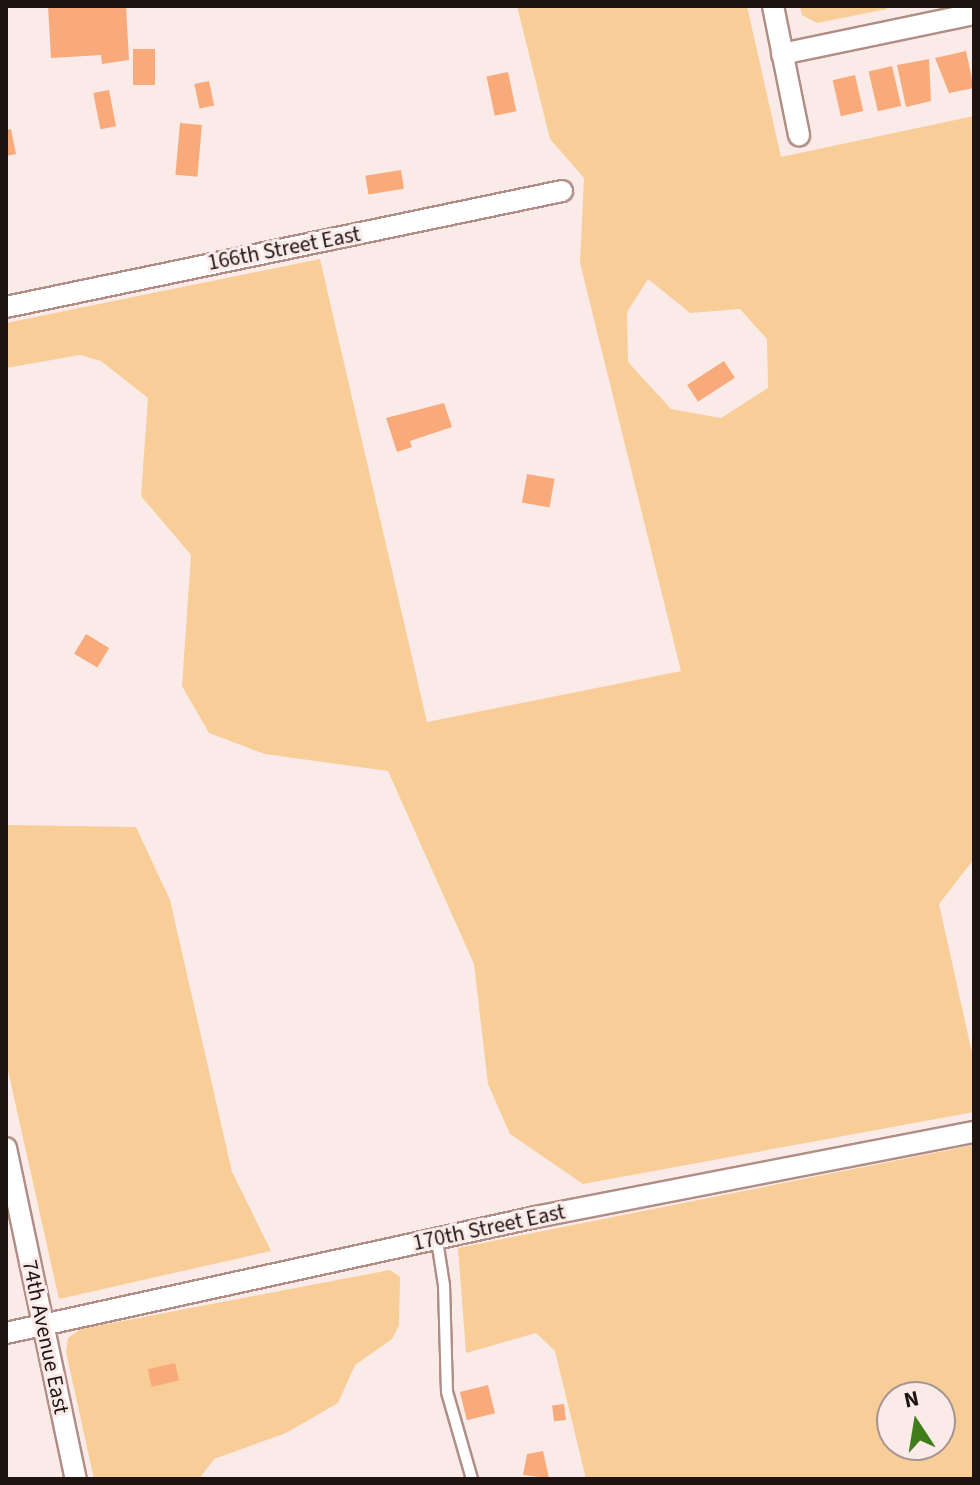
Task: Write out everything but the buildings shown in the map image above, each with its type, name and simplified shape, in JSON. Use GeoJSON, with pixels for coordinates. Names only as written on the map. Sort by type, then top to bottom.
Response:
{"type":"FeatureCollection","features":[{"type":"Feature","properties":{"kind":"street"},"geometry":{"type":"LineString","coordinates":[[773,6],[799,135]]}},
{"type":"Feature","properties":{"kind":"street"},"geometry":{"type":"LineString","coordinates":[[782,54],[974,14]]}},
{"type":"Feature","properties":{"kind":"street","name":"166th Street East"},"geometry":{"type":"LineString","coordinates":[[6,307],[562,191]]}},
{"type":"Feature","properties":{"kind":"street","name":"170th Street East"},"geometry":{"type":"LineString","coordinates":[[6,1333],[437,1240],[974,1132]]}},
{"type":"Feature","properties":{"kind":"street","name":"74th Avenue East"},"geometry":{"type":"LineString","coordinates":[[6,1148],[76,1479]]}},
{"type":"Feature","properties":{"kind":"lane"},"geometry":{"type":"LineString","coordinates":[[437,1240],[444,1285],[447,1392],[472,1479]]}},
{"type":"Feature","properties":{"kind":"shaded area"},"geometry":{"type":"Polygon","coordinates":[[[517,6],[747,6],[781,157],[974,116],[974,859],[939,904],[974,1062],[974,1112],[583,1184],[510,1134],[488,1084],[474,964],[388,771],[265,754],[209,733],[182,686],[191,555],[141,496],[148,398],[101,361],[80,355],[6,368],[6,323],[320,259],[427,722],[681,671],[580,263],[584,178],[550,139],[517,6]],[[648,279],[627,312],[628,362],[671,409],[721,418],[768,388],[767,339],[740,309],[690,313],[648,279]]]}},
{"type":"Feature","properties":{"kind":"shaded area"},"geometry":{"type":"Polygon","coordinates":[[[800,6],[887,6],[887,9],[817,23],[802,15],[800,6]]]}},
{"type":"Feature","properties":{"kind":"shaded area"},"geometry":{"type":"Polygon","coordinates":[[[6,825],[136,827],[170,900],[232,1172],[271,1251],[59,1299],[6,1062],[6,825]]]}},
{"type":"Feature","properties":{"kind":"shaded area"},"geometry":{"type":"Polygon","coordinates":[[[974,1145],[974,1479],[586,1479],[555,1351],[536,1333],[466,1353],[458,1248],[974,1145]]]}},
{"type":"Feature","properties":{"kind":"shaded area"},"geometry":{"type":"Polygon","coordinates":[[[390,1270],[400,1277],[399,1325],[392,1339],[355,1365],[338,1403],[286,1433],[214,1459],[199,1479],[94,1479],[66,1352],[68,1338],[81,1329],[390,1270]]]}}]}
